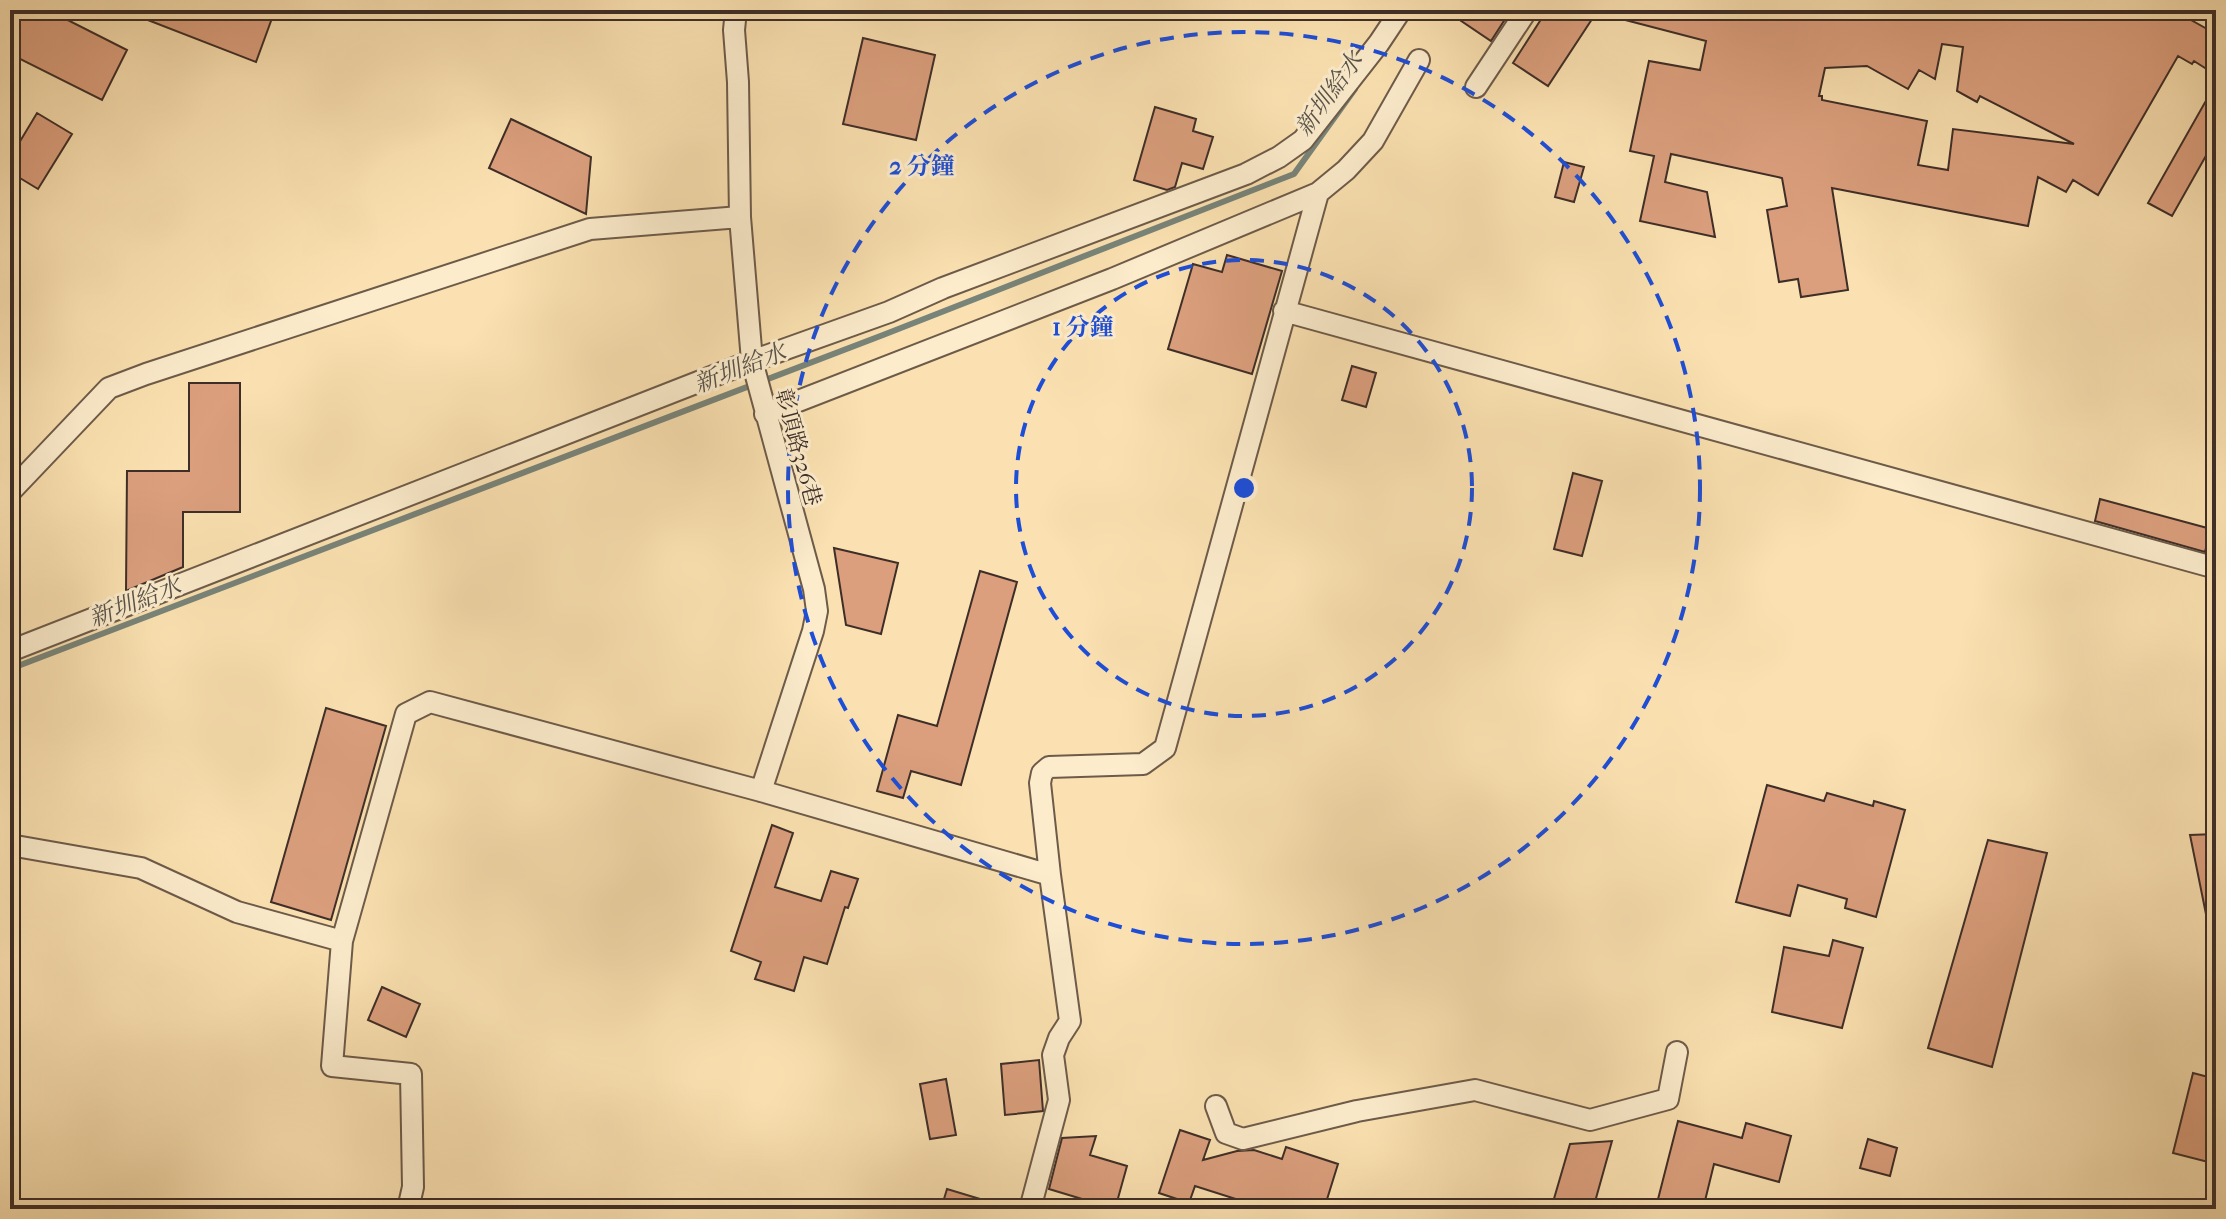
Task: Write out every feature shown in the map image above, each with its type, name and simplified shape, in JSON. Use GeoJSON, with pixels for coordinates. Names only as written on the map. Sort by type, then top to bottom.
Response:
{"type":"FeatureCollection","features":[{"type":"Feature","properties":{"kind":"street","name":"彰頂路326巷"},"geometry":{"type":"LineString","coordinates":[[736,10],[740,217],[753,366],[814,589],[817,611],[761,791]]}},
{"type":"Feature","properties":{"kind":"street"},"geometry":{"type":"LineString","coordinates":[[10,651],[753,366],[943,288],[1246,174],[1303,140],[1401,10]]}},
{"type":"Feature","properties":{"kind":"street"},"geometry":{"type":"LineString","coordinates":[[1476,87],[1527,10]]}},
{"type":"Feature","properties":{"kind":"street"},"geometry":{"type":"LineString","coordinates":[[762,404],[1112,279],[1318,193],[1346,170],[1373,141],[1419,60]]}},
{"type":"Feature","properties":{"kind":"street"},"geometry":{"type":"LineString","coordinates":[[1030,1209],[1059,1100],[1053,1055],[1070,1021],[1050,875],[1040,783],[1042,773],[1049,767],[1143,764],[1165,748],[1318,193]]}},
{"type":"Feature","properties":{"kind":"street"},"geometry":{"type":"LineString","coordinates":[[10,492],[109,388],[146,374],[590,229],[740,217]]}},
{"type":"Feature","properties":{"kind":"street"},"geometry":{"type":"LineString","coordinates":[[1284,311],[2216,568]]}},
{"type":"Feature","properties":{"kind":"street"},"geometry":{"type":"LineString","coordinates":[[408,1209],[413,1187],[411,1074],[332,1066],[342,941],[406,714],[430,702],[761,791],[1050,875]]}},
{"type":"Feature","properties":{"kind":"street"},"geometry":{"type":"LineString","coordinates":[[10,845],[141,868],[237,912],[342,941]]}},
{"type":"Feature","properties":{"kind":"street"},"geometry":{"type":"LineString","coordinates":[[1216,1106],[1226,1133],[1243,1139],[1357,1111],[1475,1090],[1590,1120],[1668,1099],[1677,1052]]}},
{"type":"Feature","properties":{"kind":"building"},"geometry":{"type":"Polygon","coordinates":[[[25,10],[48,10],[127,50],[102,100],[10,54],[10,41],[25,10]]]}},
{"type":"Feature","properties":{"kind":"building"},"geometry":{"type":"Polygon","coordinates":[[[122,10],[275,10],[256,62],[122,10]]]}},
{"type":"Feature","properties":{"kind":"building"},"geometry":{"type":"Polygon","coordinates":[[[1445,10],[1511,10],[1491,41],[1445,10]]]}},
{"type":"Feature","properties":{"kind":"building"},"geometry":{"type":"Polygon","coordinates":[[[1547,10],[1598,10],[1548,86],[1513,63],[1547,10]]]}},
{"type":"Feature","properties":{"kind":"building"},"geometry":{"type":"Polygon","coordinates":[[[1607,10],[2088,10],[2104,18],[2109,10],[2173,10],[2216,34],[2216,75],[2194,61],[2192,64],[2178,56],[2098,195],[2073,180],[2066,192],[2038,177],[2028,226],[1832,188],[1848,290],[1801,297],[1798,279],[1779,282],[1767,210],[1787,206],[1782,178],[1671,154],[1665,182],[1707,192],[1715,237],[1640,221],[1654,156],[1630,151],[1649,61],[1700,70],[1706,41],[1606,15],[1607,10]],[[1942,44],[1935,79],[1919,70],[1908,89],[1867,66],[1825,68],[1819,96],[1822,100],[1927,121],[1918,165],[1948,170],[1953,129],[2074,144],[1980,96],[1977,102],[1957,91],[1963,47],[1942,44]]]}},
{"type":"Feature","properties":{"kind":"building"},"geometry":{"type":"Polygon","coordinates":[[[863,38],[935,55],[916,140],[843,124],[863,38]]]}},
{"type":"Feature","properties":{"kind":"building"},"geometry":{"type":"Polygon","coordinates":[[[2216,83],[2216,138],[2172,216],[2148,203],[2216,83]]]}},
{"type":"Feature","properties":{"kind":"building"},"geometry":{"type":"Polygon","coordinates":[[[1155,107],[1196,119],[1193,131],[1213,137],[1203,169],[1182,163],[1175,187],[1167,190],[1134,180],[1155,107]]]}},
{"type":"Feature","properties":{"kind":"building"},"geometry":{"type":"Polygon","coordinates":[[[37,113],[72,134],[38,189],[10,172],[10,158],[37,113]]]}},
{"type":"Feature","properties":{"kind":"building"},"geometry":{"type":"Polygon","coordinates":[[[511,119],[591,157],[586,214],[489,168],[511,119]]]}},
{"type":"Feature","properties":{"kind":"building"},"geometry":{"type":"Polygon","coordinates":[[[1564,162],[1584,167],[1574,202],[1555,197],[1564,162]]]}},
{"type":"Feature","properties":{"kind":"building"},"geometry":{"type":"Polygon","coordinates":[[[1227,255],[1282,271],[1252,374],[1168,349],[1193,264],[1222,272],[1227,255]]]}},
{"type":"Feature","properties":{"kind":"building"},"geometry":{"type":"Polygon","coordinates":[[[1352,366],[1376,373],[1366,407],[1342,400],[1352,366]]]}},
{"type":"Feature","properties":{"kind":"building"},"geometry":{"type":"Polygon","coordinates":[[[189,383],[240,383],[240,512],[183,512],[183,567],[126,591],[127,471],[189,471],[189,383]]]}},
{"type":"Feature","properties":{"kind":"building"},"geometry":{"type":"Polygon","coordinates":[[[1573,473],[1602,481],[1582,556],[1554,549],[1573,473]]]}},
{"type":"Feature","properties":{"kind":"building"},"geometry":{"type":"Polygon","coordinates":[[[2100,499],[2211,529],[2205,552],[2095,521],[2100,499]]]}},
{"type":"Feature","properties":{"kind":"building"},"geometry":{"type":"Polygon","coordinates":[[[834,548],[898,563],[881,634],[846,625],[834,548]]]}},
{"type":"Feature","properties":{"kind":"building"},"geometry":{"type":"Polygon","coordinates":[[[980,571],[1017,582],[961,785],[911,771],[903,798],[877,791],[898,715],[937,726],[980,571]]]}},
{"type":"Feature","properties":{"kind":"building"},"geometry":{"type":"Polygon","coordinates":[[[326,708],[386,726],[331,920],[271,902],[326,708]]]}},
{"type":"Feature","properties":{"kind":"building"},"geometry":{"type":"Polygon","coordinates":[[[1767,785],[1824,801],[1827,793],[1873,806],[1874,801],[1905,810],[1876,917],[1845,908],[1847,899],[1798,885],[1790,916],[1736,902],[1767,785]]]}},
{"type":"Feature","properties":{"kind":"building"},"geometry":{"type":"Polygon","coordinates":[[[772,825],[793,833],[775,887],[821,901],[831,871],[858,879],[848,908],[845,907],[827,964],[804,957],[794,991],[755,979],[761,962],[731,951],[772,825]]]}},
{"type":"Feature","properties":{"kind":"building"},"geometry":{"type":"Polygon","coordinates":[[[2216,834],[2216,929],[2209,929],[2190,835],[2216,834]]]}},
{"type":"Feature","properties":{"kind":"building"},"geometry":{"type":"Polygon","coordinates":[[[1988,840],[2047,853],[1992,1067],[1928,1048],[1988,840]]]}},
{"type":"Feature","properties":{"kind":"building"},"geometry":{"type":"Polygon","coordinates":[[[1833,940],[1863,948],[1842,1028],[1772,1012],[1784,947],[1829,956],[1833,940]]]}},
{"type":"Feature","properties":{"kind":"building"},"geometry":{"type":"Polygon","coordinates":[[[382,987],[420,1004],[406,1037],[368,1020],[382,987]]]}},
{"type":"Feature","properties":{"kind":"building"},"geometry":{"type":"Polygon","coordinates":[[[1039,1060],[1043,1111],[1005,1115],[1001,1064],[1039,1060]]]}},
{"type":"Feature","properties":{"kind":"building"},"geometry":{"type":"Polygon","coordinates":[[[2193,1073],[2216,1079],[2216,1164],[2173,1153],[2193,1073]]]}},
{"type":"Feature","properties":{"kind":"building"},"geometry":{"type":"Polygon","coordinates":[[[946,1079],[956,1135],[930,1139],[920,1084],[946,1079]]]}},
{"type":"Feature","properties":{"kind":"building"},"geometry":{"type":"Polygon","coordinates":[[[1678,1121],[1742,1138],[1746,1123],[1791,1136],[1779,1182],[1714,1164],[1703,1209],[1656,1207],[1678,1121]]]}},
{"type":"Feature","properties":{"kind":"building"},"geometry":{"type":"Polygon","coordinates":[[[1180,1130],[1210,1140],[1203,1160],[1254,1150],[1282,1159],[1286,1147],[1338,1164],[1324,1209],[1267,1209],[1195,1186],[1189,1203],[1159,1193],[1180,1130]]]}},
{"type":"Feature","properties":{"kind":"building"},"geometry":{"type":"Polygon","coordinates":[[[1096,1136],[1090,1155],[1127,1166],[1115,1209],[1049,1189],[1062,1138],[1096,1136]]]}},
{"type":"Feature","properties":{"kind":"building"},"geometry":{"type":"Polygon","coordinates":[[[1868,1139],[1897,1148],[1890,1176],[1860,1168],[1868,1139]]]}},
{"type":"Feature","properties":{"kind":"building"},"geometry":{"type":"Polygon","coordinates":[[[1612,1141],[1593,1209],[1551,1209],[1570,1144],[1612,1141]]]}},
{"type":"Feature","properties":{"kind":"building"},"geometry":{"type":"Polygon","coordinates":[[[947,1189],[1000,1205],[1000,1209],[941,1209],[947,1189]]]}},
{"type":"Feature","properties":{"kind":"waterway","name":"新圳給水"},"geometry":{"type":"LineString","coordinates":[[10,669],[1294,174],[1355,89]]}}]}
